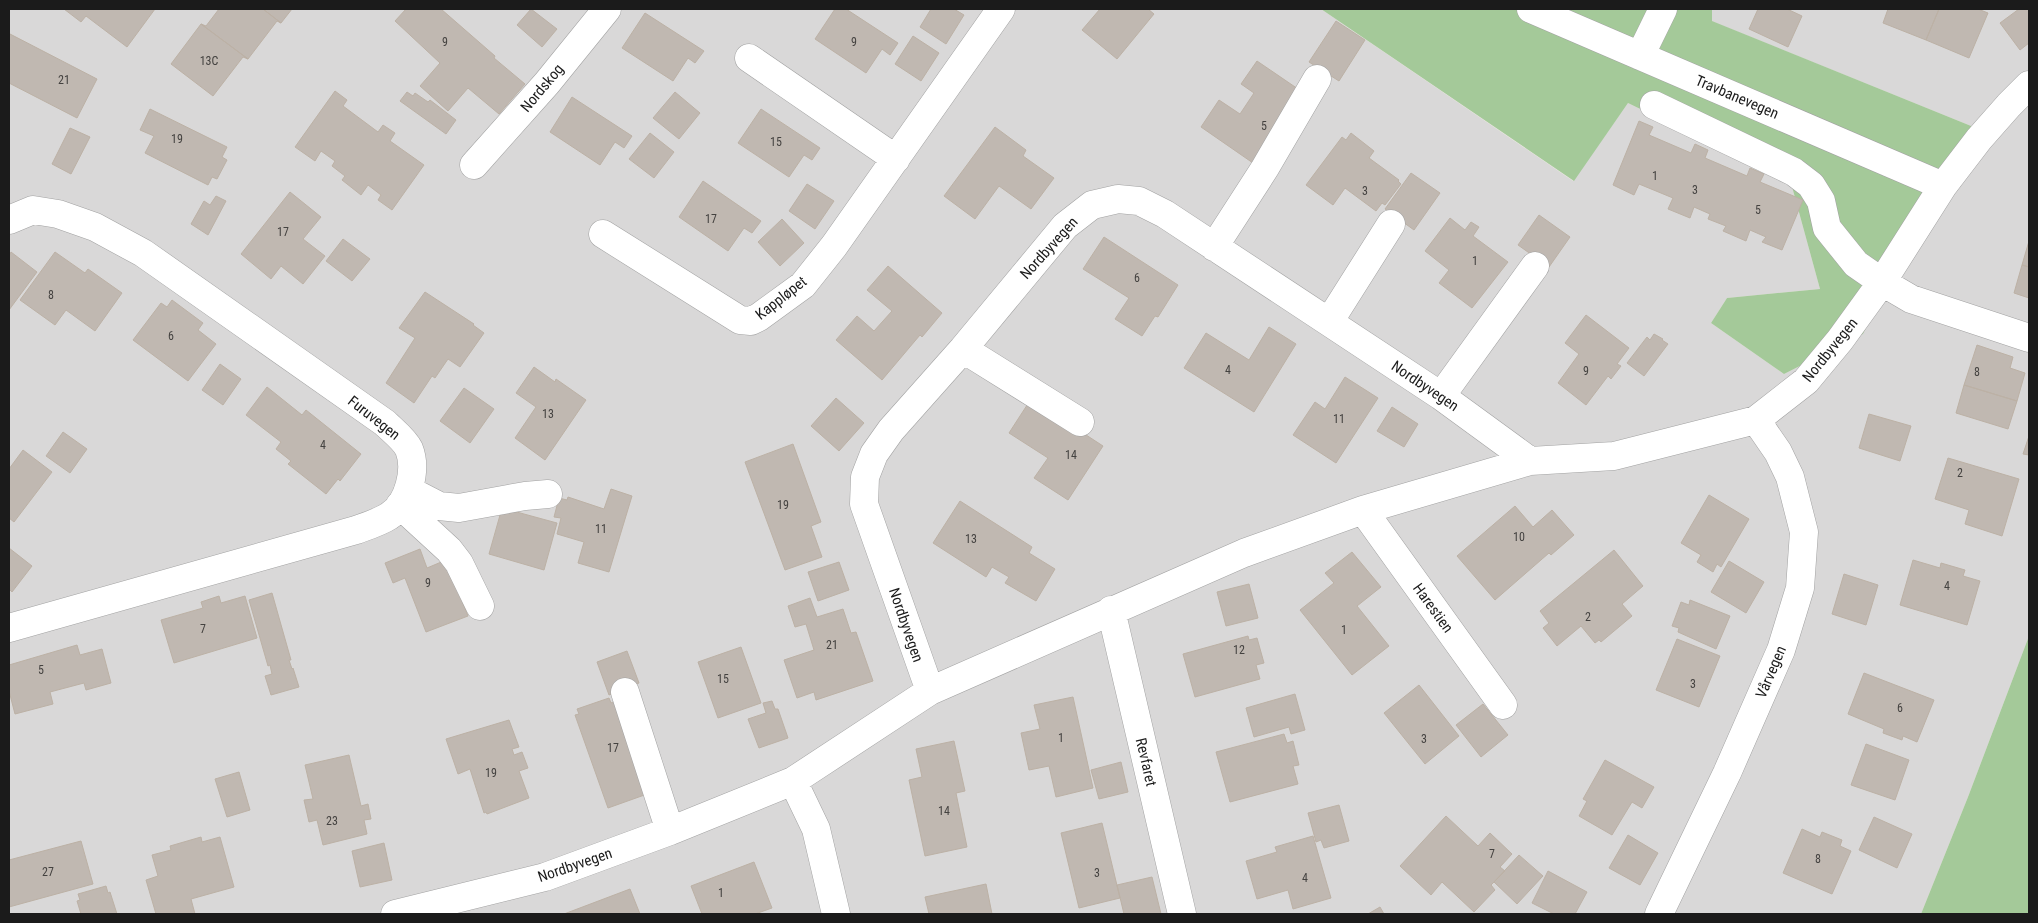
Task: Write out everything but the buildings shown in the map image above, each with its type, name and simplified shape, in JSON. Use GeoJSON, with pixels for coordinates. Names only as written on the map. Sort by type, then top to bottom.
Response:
{"type":"FeatureCollection","features":[{"type":"Feature","properties":{"kind":"street","name":"Nordskog"},"geometry":{"type":"LineString","coordinates":[[474,165],[547,83],[607,9]]}},
{"type":"Feature","properties":{"kind":"street","name":"Kappløpet"},"geometry":{"type":"LineString","coordinates":[[603,234],[726,312],[740,320],[751,321],[803,284],[834,246],[1002,9]]}},
{"type":"Feature","properties":{"kind":"street","name":"Travbanevegen"},"geometry":{"type":"LineString","coordinates":[[1531,9],[1943,186]]}},
{"type":"Feature","properties":{"kind":"street"},"geometry":{"type":"LineString","coordinates":[[1640,56],[1663,9]]}},
{"type":"Feature","properties":{"kind":"street"},"geometry":{"type":"LineString","coordinates":[[749,58],[896,158]]}},
{"type":"Feature","properties":{"kind":"street"},"geometry":{"type":"LineString","coordinates":[[1214,247],[1266,168],[1317,79]]}},
{"type":"Feature","properties":{"kind":"street","name":"Nordbyvegen"},"geometry":{"type":"LineString","coordinates":[[395,914],[545,877],[670,831],[792,781],[930,691],[1244,553],[1363,510],[1530,461],[1614,456],[1756,420],[1806,381],[1840,340],[1882,282],[1943,186],[1979,140],[2029,84]]}},
{"type":"Feature","properties":{"kind":"street"},"geometry":{"type":"LineString","coordinates":[[1654,105],[1794,172],[1811,185],[1822,201],[1827,228],[1856,264],[1882,282],[1911,299],[2029,338]]}},
{"type":"Feature","properties":{"kind":"street","name":"Nordbyvegen"},"geometry":{"type":"LineString","coordinates":[[930,691],[864,504],[865,477],[874,454],[891,430],[963,349],[1065,226],[1092,205],[1118,199],[1139,201],[1165,214],[1441,396],[1530,461]]}},
{"type":"Feature","properties":{"kind":"street","name":"Furuvegen"},"geometry":{"type":"LineString","coordinates":[[9,220],[33,210],[58,214],[95,227],[143,254],[385,423],[408,447],[413,465],[404,498]]}},
{"type":"Feature","properties":{"kind":"street"},"geometry":{"type":"LineString","coordinates":[[1329,322],[1391,224]]}},
{"type":"Feature","properties":{"kind":"street"},"geometry":{"type":"LineString","coordinates":[[1441,396],[1535,266]]}},
{"type":"Feature","properties":{"kind":"street"},"geometry":{"type":"LineString","coordinates":[[963,349],[1080,422]]}},
{"type":"Feature","properties":{"kind":"street","name":"Vårvegen"},"geometry":{"type":"LineString","coordinates":[[1659,914],[1727,773],[1781,650],[1800,588],[1804,532],[1790,478],[1778,452],[1756,420]]}},
{"type":"Feature","properties":{"kind":"street"},"geometry":{"type":"LineString","coordinates":[[404,498],[439,506],[459,508],[525,496],[548,494]]}},
{"type":"Feature","properties":{"kind":"street"},"geometry":{"type":"LineString","coordinates":[[404,498],[459,563],[480,606]]}},
{"type":"Feature","properties":{"kind":"street"},"geometry":{"type":"LineString","coordinates":[[9,628],[356,530],[390,516],[404,498]]}},
{"type":"Feature","properties":{"kind":"street","name":"Harestien"},"geometry":{"type":"LineString","coordinates":[[1363,510],[1503,705]]}},
{"type":"Feature","properties":{"kind":"street","name":"Revfaret"},"geometry":{"type":"LineString","coordinates":[[1111,610],[1182,914]]}},
{"type":"Feature","properties":{"kind":"street"},"geometry":{"type":"LineString","coordinates":[[625,692],[670,831]]}},
{"type":"Feature","properties":{"kind":"street"},"geometry":{"type":"LineString","coordinates":[[792,781],[816,829],[836,914]]}},
{"type":"Feature","properties":{"kind":"shaded area"},"geometry":{"type":"Polygon","coordinates":[[[9,9],[1321,9],[1573,181],[1628,103],[1791,183],[1820,289],[1727,298],[1711,323],[1784,374],[1863,334],[1940,173],[1981,130],[1711,21],[1712,9],[2029,9],[2029,636],[1921,914],[9,914],[9,9]]]}},
{"type":"Feature","properties":{"kind":"green space"},"geometry":{"type":"Polygon","coordinates":[[[1321,9],[1712,9],[1712,21],[1981,130],[1940,173],[1863,334],[1784,374],[1711,323],[1727,298],[1820,289],[1791,183],[1628,103],[1574,181],[1321,9]]]}},
{"type":"Feature","properties":{"kind":"green space"},"geometry":{"type":"Polygon","coordinates":[[[2029,636],[2029,914],[1921,914],[1968,797],[2029,636]]]}}]}
